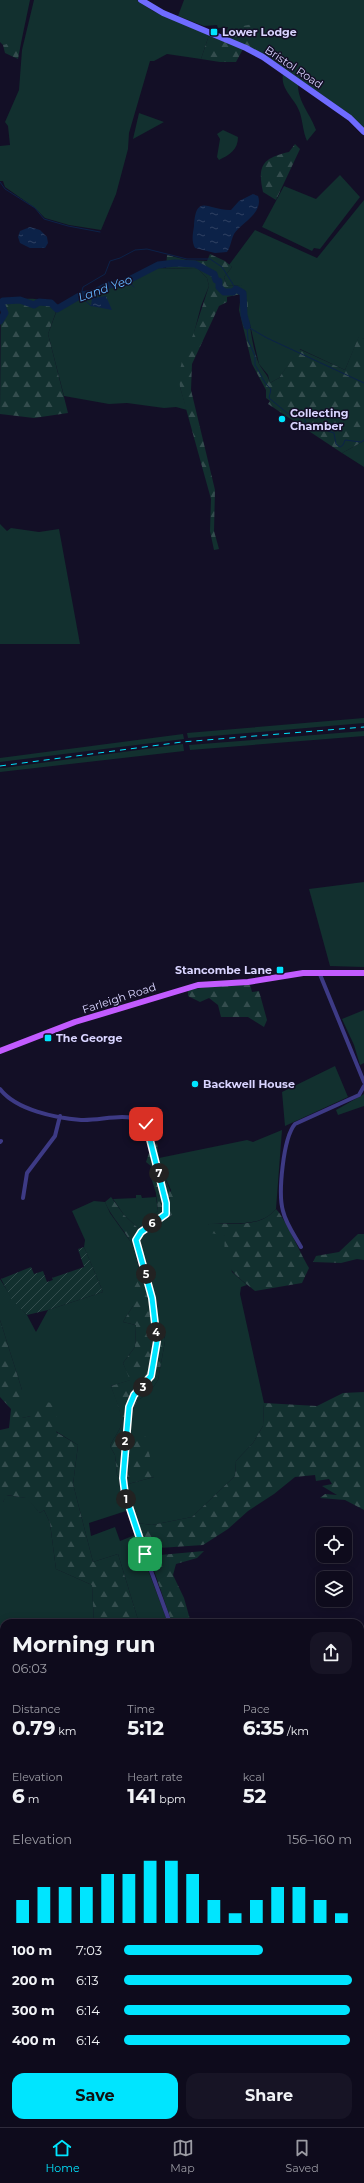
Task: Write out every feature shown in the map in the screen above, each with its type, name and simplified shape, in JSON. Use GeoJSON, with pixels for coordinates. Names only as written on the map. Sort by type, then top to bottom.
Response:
{"type":"FeatureCollection","features":[{"type":"Feature","properties":{"kind":"main road","name":"Bristol Road"},"geometry":{"type":"LineString","coordinates":[[141,0],[159,11],[246,48],[263,57],[350,118],[364,132]]}},
{"type":"Feature","properties":{"kind":"main road","name":"Farleigh Road"},"geometry":{"type":"LineString","coordinates":[[0,1051],[75,1022],[183,988],[212,983],[248,982],[287,975],[319,972],[364,973]]}},
{"type":"Feature","properties":{"kind":"street"},"geometry":{"type":"LineString","coordinates":[[319,972],[364,1082]]}},
{"type":"Feature","properties":{"kind":"street"},"geometry":{"type":"LineString","coordinates":[[301,1247],[283,1211],[284,1158],[290,1131],[295,1124],[358,1095],[364,1086]]}},
{"type":"Feature","properties":{"kind":"street"},"geometry":{"type":"LineString","coordinates":[[0,1089],[5,1095],[31,1111],[81,1120],[105,1117],[132,1119],[140,1120],[146,1124],[166,1203],[166,1214],[141,1232],[136,1240],[152,1298],[157,1341],[151,1376],[134,1395],[129,1407],[123,1478],[125,1494],[131,1516],[169,1619]]}},
{"type":"Feature","properties":{"kind":"street"},"geometry":{"type":"LineString","coordinates":[[23,1198],[26,1173],[55,1136],[60,1116]]}},
{"type":"Feature","properties":{"kind":"green space"},"geometry":{"type":"Polygon","coordinates":[[[0,0],[30,0],[21,43],[3,45],[0,42],[0,0]]]}},
{"type":"Feature","properties":{"kind":"green space"},"geometry":{"type":"Polygon","coordinates":[[[34,0],[137,0],[153,11],[209,35],[201,59],[167,54],[154,61],[150,61],[129,133],[128,149],[116,194],[101,230],[69,225],[45,218],[35,208],[5,187],[3,181],[0,181],[0,146],[10,145],[8,126],[5,122],[19,90],[22,50],[34,0]]]}},
{"type":"Feature","properties":{"kind":"green space"},"geometry":{"type":"Polygon","coordinates":[[[184,0],[364,0],[364,129],[348,113],[269,58],[225,36],[228,27],[218,28],[217,25],[204,26],[178,16],[184,0]]]}},
{"type":"Feature","properties":{"kind":"green space"},"geometry":{"type":"Polygon","coordinates":[[[253,24],[254,39],[250,48],[225,36],[228,29],[253,24]]]}},
{"type":"Feature","properties":{"kind":"green space"},"geometry":{"type":"Polygon","coordinates":[[[209,35],[243,49],[236,62],[220,62],[201,59],[209,35]]]}},
{"type":"Feature","properties":{"kind":"green space"},"geometry":{"type":"Polygon","coordinates":[[[21,43],[18,59],[5,53],[3,45],[21,43]]]}},
{"type":"Feature","properties":{"kind":"green space"},"geometry":{"type":"Polygon","coordinates":[[[283,74],[298,85],[300,97],[314,124],[316,130],[307,141],[300,113],[286,90],[283,74]]]}},
{"type":"Feature","properties":{"kind":"green space"},"geometry":{"type":"Polygon","coordinates":[[[139,113],[164,122],[133,139],[139,113]]]}},
{"type":"Feature","properties":{"kind":"green space"},"geometry":{"type":"Polygon","coordinates":[[[223,130],[238,137],[238,142],[232,152],[219,160],[217,157],[220,139],[217,134],[223,130]]]}},
{"type":"Feature","properties":{"kind":"green space"},"geometry":{"type":"Polygon","coordinates":[[[295,144],[300,149],[276,200],[263,192],[261,183],[262,169],[268,160],[280,154],[289,152],[295,144]]]}},
{"type":"Feature","properties":{"kind":"green space"},"geometry":{"type":"Polygon","coordinates":[[[340,175],[360,197],[320,249],[314,248],[312,251],[262,227],[284,186],[316,199],[340,175]]]}},
{"type":"Feature","properties":{"kind":"green space"},"geometry":{"type":"Polygon","coordinates":[[[364,200],[364,339],[359,337],[345,370],[300,349],[279,378],[270,383],[268,375],[259,364],[241,285],[227,286],[224,277],[232,267],[229,265],[255,230],[317,258],[364,200]]]}},
{"type":"Feature","properties":{"kind":"green space"},"geometry":{"type":"Polygon","coordinates":[[[210,254],[225,261],[232,267],[224,277],[227,286],[241,285],[247,291],[249,318],[256,357],[270,383],[279,378],[299,349],[345,370],[359,336],[364,339],[364,441],[342,453],[268,404],[270,401],[266,398],[266,390],[252,364],[239,310],[241,294],[227,297],[227,302],[219,306],[192,364],[191,390],[215,490],[214,531],[219,549],[214,550],[210,531],[211,499],[180,387],[179,374],[183,357],[193,335],[209,286],[207,278],[198,269],[166,268],[167,255],[187,260],[207,261],[210,254]]]}},
{"type":"Feature","properties":{"kind":"green space"},"geometry":{"type":"Polygon","coordinates":[[[155,268],[198,269],[207,278],[209,286],[201,306],[180,387],[187,410],[176,407],[164,408],[127,403],[109,404],[64,396],[48,334],[57,310],[81,297],[109,286],[124,285],[155,268]]]}},
{"type":"Feature","properties":{"kind":"green space"},"geometry":{"type":"Polygon","coordinates":[[[32,299],[46,301],[57,309],[48,334],[68,413],[34,418],[0,414],[1,300],[32,299]]]}},
{"type":"Feature","properties":{"kind":"green space"},"geometry":{"type":"Polygon","coordinates":[[[364,441],[364,467],[342,453],[364,441]]]}},
{"type":"Feature","properties":{"kind":"green space"},"geometry":{"type":"Polygon","coordinates":[[[0,524],[7,531],[11,528],[39,532],[59,529],[80,644],[0,644],[0,524]]]}},
{"type":"Feature","properties":{"kind":"green space"},"geometry":{"type":"Polygon","coordinates":[[[364,718],[364,723],[188,738],[187,733],[364,718]]]}},
{"type":"Feature","properties":{"kind":"green space"},"geometry":{"type":"Polygon","coordinates":[[[364,731],[364,736],[190,750],[189,745],[364,731]]]}},
{"type":"Feature","properties":{"kind":"green space"},"geometry":{"type":"Polygon","coordinates":[[[183,734],[184,739],[0,762],[0,758],[183,734]]]}},
{"type":"Feature","properties":{"kind":"green space"},"geometry":{"type":"Polygon","coordinates":[[[183,744],[184,751],[0,772],[0,768],[183,744]]]}},
{"type":"Feature","properties":{"kind":"green space"},"geometry":{"type":"Polygon","coordinates":[[[364,882],[364,967],[330,966],[309,889],[364,882]]]}},
{"type":"Feature","properties":{"kind":"green space"},"geometry":{"type":"Polygon","coordinates":[[[250,985],[252,992],[259,991],[267,1020],[264,1027],[248,1017],[221,1017],[218,1005],[209,998],[200,1002],[188,996],[188,990],[214,986],[250,985]]]}},
{"type":"Feature","properties":{"kind":"green space"},"geometry":{"type":"Polygon","coordinates":[[[364,1010],[364,1063],[360,1065],[354,1045],[342,1019],[364,1010]]]}},
{"type":"Feature","properties":{"kind":"green space"},"geometry":{"type":"Polygon","coordinates":[[[335,1066],[348,1097],[285,1126],[282,1092],[335,1066]]]}},
{"type":"Feature","properties":{"kind":"green space"},"geometry":{"type":"Polygon","coordinates":[[[364,1094],[364,1106],[338,1115],[336,1110],[364,1094]]]}},
{"type":"Feature","properties":{"kind":"green space"},"geometry":{"type":"Polygon","coordinates":[[[282,1130],[276,1209],[269,1215],[254,1222],[208,1224],[225,1236],[232,1272],[247,1285],[241,1287],[240,1294],[264,1403],[263,1426],[253,1443],[236,1461],[235,1476],[192,1517],[152,1525],[137,1523],[127,1491],[128,1484],[154,1477],[129,1431],[134,1407],[138,1400],[149,1393],[158,1380],[165,1341],[165,1335],[158,1322],[152,1290],[152,1277],[148,1278],[139,1241],[140,1238],[172,1215],[171,1190],[160,1167],[159,1158],[247,1140],[253,1142],[282,1130]]]}},
{"type":"Feature","properties":{"kind":"green space"},"geometry":{"type":"Polygon","coordinates":[[[157,1143],[160,1167],[176,1204],[172,1215],[140,1238],[139,1241],[142,1253],[136,1255],[134,1248],[126,1234],[108,1209],[105,1202],[111,1197],[124,1215],[139,1229],[144,1222],[158,1211],[156,1193],[150,1174],[151,1166],[146,1162],[151,1147],[157,1143]]]}},
{"type":"Feature","properties":{"kind":"green space"},"geometry":{"type":"Polygon","coordinates":[[[136,1195],[141,1195],[142,1198],[156,1197],[158,1211],[144,1222],[139,1229],[124,1215],[113,1199],[136,1198],[136,1195]]]}},
{"type":"Feature","properties":{"kind":"green space"},"geometry":{"type":"Polygon","coordinates":[[[94,1201],[105,1202],[110,1213],[133,1245],[142,1279],[139,1279],[133,1306],[123,1322],[136,1325],[135,1347],[123,1363],[131,1380],[111,1386],[121,1414],[121,1425],[110,1446],[115,1455],[117,1475],[119,1477],[120,1488],[126,1511],[89,1523],[91,1536],[115,1527],[120,1541],[135,1535],[166,1619],[138,1619],[118,1554],[93,1562],[73,1484],[78,1445],[31,1416],[22,1418],[22,1390],[0,1320],[0,1279],[13,1300],[27,1315],[36,1332],[48,1310],[103,1292],[84,1247],[85,1240],[72,1211],[94,1201]]]}},
{"type":"Feature","properties":{"kind":"green space"},"geometry":{"type":"Polygon","coordinates":[[[276,1209],[284,1220],[309,1268],[302,1283],[255,1291],[240,1279],[230,1268],[225,1255],[225,1236],[211,1233],[208,1223],[244,1224],[262,1220],[276,1209]]]}},
{"type":"Feature","properties":{"kind":"green space"},"geometry":{"type":"Polygon","coordinates":[[[358,1234],[364,1234],[364,1260],[357,1259],[341,1263],[313,1262],[316,1256],[339,1252],[358,1234]]]}},
{"type":"Feature","properties":{"kind":"green space"},"geometry":{"type":"Polygon","coordinates":[[[84,1247],[103,1292],[48,1310],[27,1315],[12,1300],[1,1279],[31,1267],[34,1274],[43,1271],[47,1282],[53,1280],[52,1278],[84,1267],[78,1249],[84,1247]]]}},
{"type":"Feature","properties":{"kind":"green space"},"geometry":{"type":"Polygon","coordinates":[[[153,1277],[156,1317],[164,1334],[165,1341],[158,1380],[149,1393],[138,1400],[134,1407],[129,1431],[146,1437],[154,1477],[128,1484],[117,1475],[115,1455],[110,1446],[121,1425],[119,1408],[111,1386],[130,1380],[123,1363],[135,1347],[136,1325],[123,1322],[133,1306],[130,1295],[139,1279],[153,1277]]]}},
{"type":"Feature","properties":{"kind":"green space"},"geometry":{"type":"Polygon","coordinates":[[[0,1320],[22,1390],[22,1418],[31,1416],[35,1400],[57,1404],[56,1432],[78,1445],[73,1484],[93,1562],[118,1554],[138,1619],[94,1619],[92,1585],[56,1569],[50,1523],[44,1510],[40,1513],[26,1498],[7,1495],[3,1502],[0,1502],[0,1430],[9,1428],[11,1409],[0,1397],[0,1320]]]}},
{"type":"Feature","properties":{"kind":"green space"},"geometry":{"type":"Polygon","coordinates":[[[364,1392],[364,1510],[345,1500],[320,1498],[325,1494],[337,1495],[322,1486],[332,1484],[329,1479],[316,1481],[315,1475],[295,1477],[274,1494],[248,1511],[228,1529],[203,1545],[159,1548],[148,1551],[137,1523],[152,1525],[192,1517],[235,1476],[236,1461],[253,1443],[263,1426],[264,1403],[317,1406],[343,1393],[364,1392]]]}},
{"type":"Feature","properties":{"kind":"green space"},"geometry":{"type":"Polygon","coordinates":[[[6,1495],[27,1498],[40,1513],[44,1510],[50,1523],[56,1569],[92,1585],[94,1619],[0,1619],[0,1502],[3,1502],[6,1495]]]}},
{"type":"Feature","properties":{"kind":"green space"},"geometry":{"type":"Polygon","coordinates":[[[204,1551],[197,1558],[176,1564],[173,1575],[184,1598],[190,1619],[171,1619],[149,1556],[204,1551]]]}},
{"type":"Feature","properties":{"kind":"water"},"geometry":{"type":"Polygon","coordinates":[[[253,194],[258,196],[258,208],[234,234],[227,252],[215,253],[195,248],[193,237],[195,216],[201,206],[231,210],[239,201],[253,194]]]}},
{"type":"Feature","properties":{"kind":"water"},"geometry":{"type":"Polygon","coordinates":[[[30,227],[40,230],[47,237],[48,243],[45,248],[30,248],[20,243],[18,237],[20,231],[30,227]]]}},
{"type":"Feature","properties":{"kind":"water"},"geometry":{"type":"Polygon","coordinates":[[[106,296],[112,310],[91,306],[92,298],[106,296]]]}},
{"type":"Feature","properties":{"kind":"waterway"},"geometry":{"type":"LineString","coordinates":[[0,182],[5,189],[35,208],[44,219],[68,226],[100,232]]}},
{"type":"Feature","properties":{"kind":"waterway"},"geometry":{"type":"LineString","coordinates":[[81,295],[83,287],[105,274],[110,261],[120,258],[135,250],[147,249],[187,259],[210,259],[222,267],[236,289]]}},
{"type":"Feature","properties":{"kind":"waterway","name":"Land Yeo"},"geometry":{"type":"LineString","coordinates":[[0,321],[5,313],[1,303],[3,301],[20,300],[34,305],[39,302],[51,303],[57,309],[81,295],[93,293],[109,285],[123,283],[158,265],[175,263],[195,264],[214,274],[216,280],[219,281],[219,287],[224,292],[233,292],[236,289],[243,293],[244,315],[247,326]]}},
{"type":"Feature","properties":{"kind":"waterway"},"geometry":{"type":"LineString","coordinates":[[128,281],[134,287]]}},
{"type":"Feature","properties":{"kind":"waterway"},"geometry":{"type":"LineString","coordinates":[[79,296],[91,306]]}},
{"type":"Feature","properties":{"kind":"waterway","name":"Land Yeo"},"geometry":{"type":"LineString","coordinates":[[247,326],[248,340],[255,356],[255,365],[266,384],[271,389],[269,398],[292,417],[304,417],[307,427],[321,423],[328,431],[334,433],[336,444],[340,447],[343,445],[345,440],[361,442],[364,440]]}},
{"type":"Feature","properties":{"kind":"waterway"},"geometry":{"type":"LineString","coordinates":[[248,327],[267,338],[364,383]]}},
{"type":"Feature","properties":{"kind":"railway"},"geometry":{"type":"LineString","coordinates":[[0,766],[182,742],[364,727]]}},
{"type":"Feature","properties":{"kind":"place","name":"Lower Lodge"},"geometry":{"type":"Point","coordinates":[214,32]}},
{"type":"Feature","properties":{"kind":"place","name":"Collecting Chamber"},"geometry":{"type":"Point","coordinates":[282,419]}},
{"type":"Feature","properties":{"kind":"place","name":"Stancombe Lane"},"geometry":{"type":"Point","coordinates":[280,970]}},
{"type":"Feature","properties":{"kind":"place","name":"The George"},"geometry":{"type":"Point","coordinates":[48,1038]}},
{"type":"Feature","properties":{"kind":"place","name":"Backwell House"},"geometry":{"type":"Point","coordinates":[195,1084]}},
{"type":"Feature","properties":{"kind":"route"},"geometry":{"type":"LineString","coordinates":[[145,1554],[131,1516],[125,1494],[123,1456],[129,1407],[134,1395],[145,1385],[151,1376],[156,1354],[157,1341],[155,1312],[136,1240],[141,1232],[149,1225],[166,1214],[166,1203],[146,1124]]}}]}
